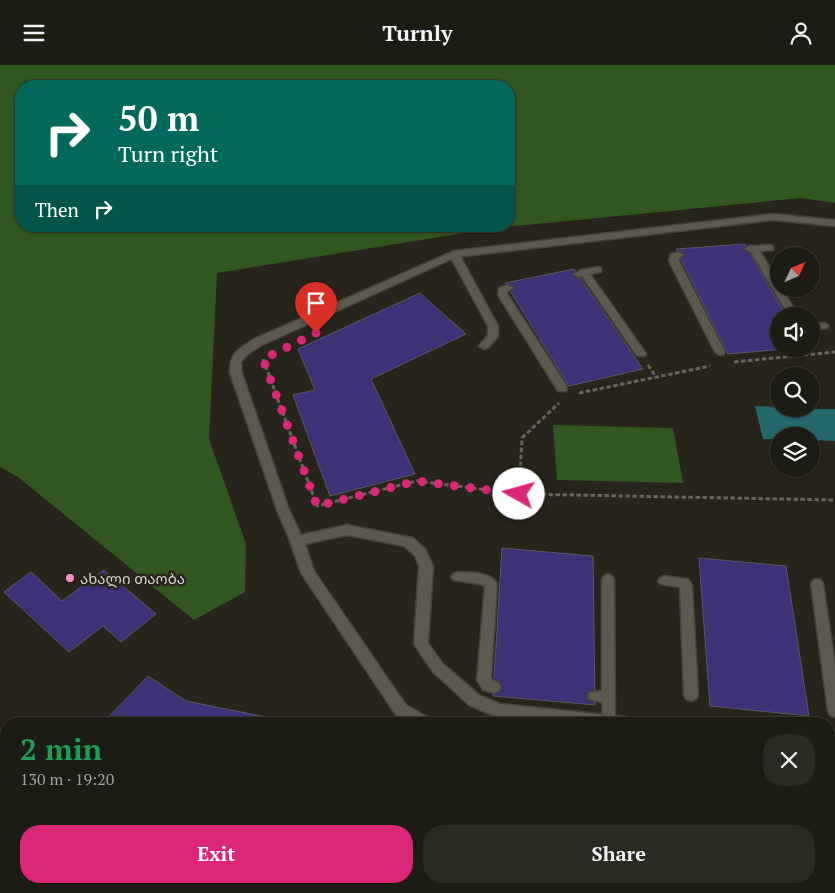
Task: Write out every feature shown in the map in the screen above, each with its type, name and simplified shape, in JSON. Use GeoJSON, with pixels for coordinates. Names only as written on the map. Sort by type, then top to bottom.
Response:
{"type":"FeatureCollection","features":[{"type":"Feature","properties":{"kind":"street"},"geometry":{"type":"LineString","coordinates":[[414,717],[401,710],[308,573],[297,541],[283,510],[236,373],[236,361],[244,351],[258,342],[454,253],[773,217],[835,223]]}},
{"type":"Feature","properties":{"kind":"street"},"geometry":{"type":"LineString","coordinates":[[297,541],[347,530],[408,542],[420,553],[426,566],[421,644],[437,667],[474,700],[498,711],[559,717]]}},
{"type":"Feature","properties":{"kind":"lane"},"geometry":{"type":"LineString","coordinates":[[770,248],[751,249],[770,279]]}},
{"type":"Feature","properties":{"kind":"lane"},"geometry":{"type":"LineString","coordinates":[[454,253],[492,326],[493,337],[484,346]]}},
{"type":"Feature","properties":{"kind":"lane"},"geometry":{"type":"LineString","coordinates":[[679,255],[674,256],[674,261],[720,352]]}},
{"type":"Feature","properties":{"kind":"lane"},"geometry":{"type":"LineString","coordinates":[[598,269],[581,273],[641,354]]}},
{"type":"Feature","properties":{"kind":"lane"},"geometry":{"type":"LineString","coordinates":[[508,288],[502,290],[503,295],[562,388]]}},
{"type":"Feature","properties":{"kind":"lane"},"geometry":{"type":"LineString","coordinates":[[820,326],[824,326]]}},
{"type":"Feature","properties":{"kind":"lane"},"geometry":{"type":"LineString","coordinates":[[457,577],[482,579],[491,584],[484,680],[488,685],[494,687]]}},
{"type":"Feature","properties":{"kind":"lane"},"geometry":{"type":"LineString","coordinates":[[608,579],[602,696],[608,717]]}},
{"type":"Feature","properties":{"kind":"lane"},"geometry":{"type":"LineString","coordinates":[[664,581],[684,582],[686,585],[692,695]]}},
{"type":"Feature","properties":{"kind":"lane"},"geometry":{"type":"LineString","coordinates":[[817,584],[835,711]]}},
{"type":"Feature","properties":{"kind":"path"},"geometry":{"type":"LineString","coordinates":[[820,354],[835,352]]}},
{"type":"Feature","properties":{"kind":"path"},"geometry":{"type":"LineString","coordinates":[[272,355],[263,359],[317,506],[417,481],[519,494],[835,500]]}},
{"type":"Feature","properties":{"kind":"path"},"geometry":{"type":"LineString","coordinates":[[725,363],[785,357]]}},
{"type":"Feature","properties":{"kind":"path"},"geometry":{"type":"LineString","coordinates":[[575,394],[716,365]]}},
{"type":"Feature","properties":{"kind":"path"},"geometry":{"type":"LineString","coordinates":[[519,494],[522,437],[560,401]]}},
{"type":"Feature","properties":{"kind":"green space"},"geometry":{"type":"Polygon","coordinates":[[[0,65],[835,65],[835,203],[801,198],[515,226],[515,80],[15,80],[15,232],[470,232],[217,273],[209,439],[246,544],[245,592],[194,620],[18,477],[0,467],[0,65]]]}},
{"type":"Feature","properties":{"kind":"green space"},"geometry":{"type":"Polygon","coordinates":[[[553,425],[673,428],[683,483],[557,480],[553,425]]]}},
{"type":"Feature","properties":{"kind":"water"},"geometry":{"type":"Polygon","coordinates":[[[755,406],[770,407],[770,417],[820,417],[820,409],[835,409],[835,441],[820,440],[820,427],[770,427],[770,439],[763,439],[755,406]]]}},
{"type":"Feature","properties":{"kind":"building"},"geometry":{"type":"Polygon","coordinates":[[[745,244],[770,288],[770,297],[775,297],[781,307],[770,307],[770,350],[728,354],[676,249],[745,244]]]}},
{"type":"Feature","properties":{"kind":"building"},"geometry":{"type":"Polygon","coordinates":[[[574,269],[643,369],[569,386],[505,283],[574,269]]]}},
{"type":"Feature","properties":{"kind":"building"},"geometry":{"type":"Polygon","coordinates":[[[420,293],[466,334],[371,379],[415,474],[330,496],[293,395],[315,390],[298,349],[420,293]]]}},
{"type":"Feature","properties":{"kind":"building"},"geometry":{"type":"Polygon","coordinates":[[[502,548],[593,556],[595,705],[493,696],[502,548]]]}},
{"type":"Feature","properties":{"kind":"building"},"geometry":{"type":"Polygon","coordinates":[[[699,558],[786,566],[809,716],[710,706],[699,558]]]}},
{"type":"Feature","properties":{"kind":"building"},"geometry":{"type":"Polygon","coordinates":[[[104,570],[156,614],[121,642],[103,626],[69,652],[4,592],[31,572],[62,601],[104,570]]]}},
{"type":"Feature","properties":{"kind":"building"},"geometry":{"type":"Polygon","coordinates":[[[148,676],[186,701],[266,717],[109,717],[148,676]]]}},
{"type":"Feature","properties":{"kind":"place","name":"ახალი თაობა"},"geometry":{"type":"Point","coordinates":[70,578]}},
{"type":"Feature","properties":{"kind":"route"},"geometry":{"type":"LineString","coordinates":[[316,333],[263,359],[317,506],[417,481],[519,494]]}}]}
